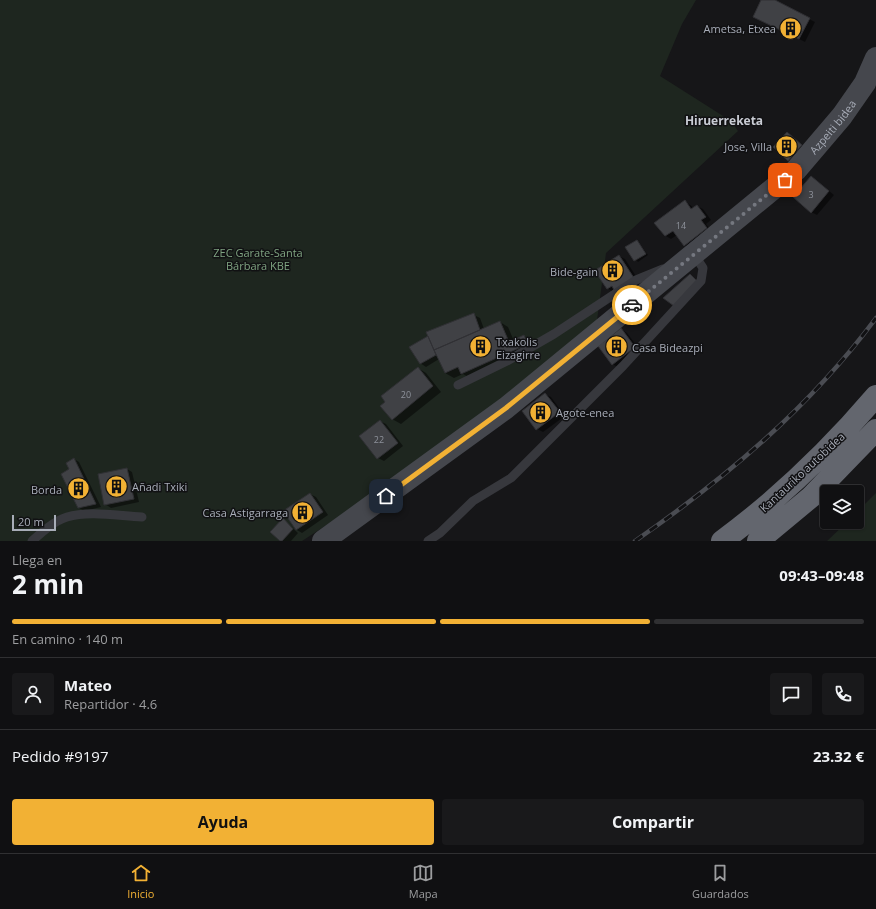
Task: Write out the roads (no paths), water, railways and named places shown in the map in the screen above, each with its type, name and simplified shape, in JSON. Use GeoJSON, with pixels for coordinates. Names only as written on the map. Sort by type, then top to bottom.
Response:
{"type":"FeatureCollection","features":[{"type":"Feature","properties":{"kind":"highway","name":"Kantauriko autobidea"},"geometry":{"type":"LineString","coordinates":[[722,541],[746,524],[794,482],[842,436],[876,396]]}},
{"type":"Feature","properties":{"kind":"highway","name":"Kantauriko autobidea"},"geometry":{"type":"LineString","coordinates":[[758,541],[811,497],[876,430]]}},
{"type":"Feature","properties":{"kind":"main road","name":"Azpeiti bidea"},"geometry":{"type":"LineString","coordinates":[[323,541],[506,408],[796,170],[842,116],[865,83],[876,58]]}},
{"type":"Feature","properties":{"kind":"lane"},"geometry":{"type":"LineString","coordinates":[[428,541],[440,533],[473,501],[511,478],[623,366],[701,281],[704,268],[690,257],[636,280],[554,334],[508,361],[458,384]]}},
{"type":"Feature","properties":{"kind":"lane"},"geometry":{"type":"LineString","coordinates":[[32,541],[46,528],[68,517],[97,514],[142,517]]}},
{"type":"Feature","properties":{"kind":"railway"},"geometry":{"type":"LineString","coordinates":[[635,541],[702,492],[765,439],[823,382],[876,318]]}},
{"type":"Feature","properties":{"kind":"place","name":"Ametsa, Etxea"},"geometry":{"type":"Point","coordinates":[791,28]}},
{"type":"Feature","properties":{"kind":"place","name":"Jose, Villa"},"geometry":{"type":"Point","coordinates":[787,146]}},
{"type":"Feature","properties":{"kind":"place","name":"Bide-gain"},"geometry":{"type":"Point","coordinates":[613,271]}},
{"type":"Feature","properties":{"kind":"place","name":"Txakolis Eizagirre"},"geometry":{"type":"Point","coordinates":[481,347]}},
{"type":"Feature","properties":{"kind":"place","name":"Casa Bideazpi"},"geometry":{"type":"Point","coordinates":[616,347]}},
{"type":"Feature","properties":{"kind":"place","name":"Agote-enea"},"geometry":{"type":"Point","coordinates":[541,412]}},
{"type":"Feature","properties":{"kind":"place","name":"Añadi Txiki"},"geometry":{"type":"Point","coordinates":[116,486]}},
{"type":"Feature","properties":{"kind":"place","name":"Borda"},"geometry":{"type":"Point","coordinates":[78,489]}},
{"type":"Feature","properties":{"kind":"place","name":"Casa Astigarraga"},"geometry":{"type":"Point","coordinates":[303,512]}},
{"type":"Feature","properties":{"kind":"district","name":"Hiruerreketa"},"geometry":{"type":"Point","coordinates":[724,120]}},
{"type":"Feature","properties":{"kind":"park label","name":"ZEC Garate-Santa Bárbara KBE"},"geometry":{"type":"Point","coordinates":[258,258]}}]}
